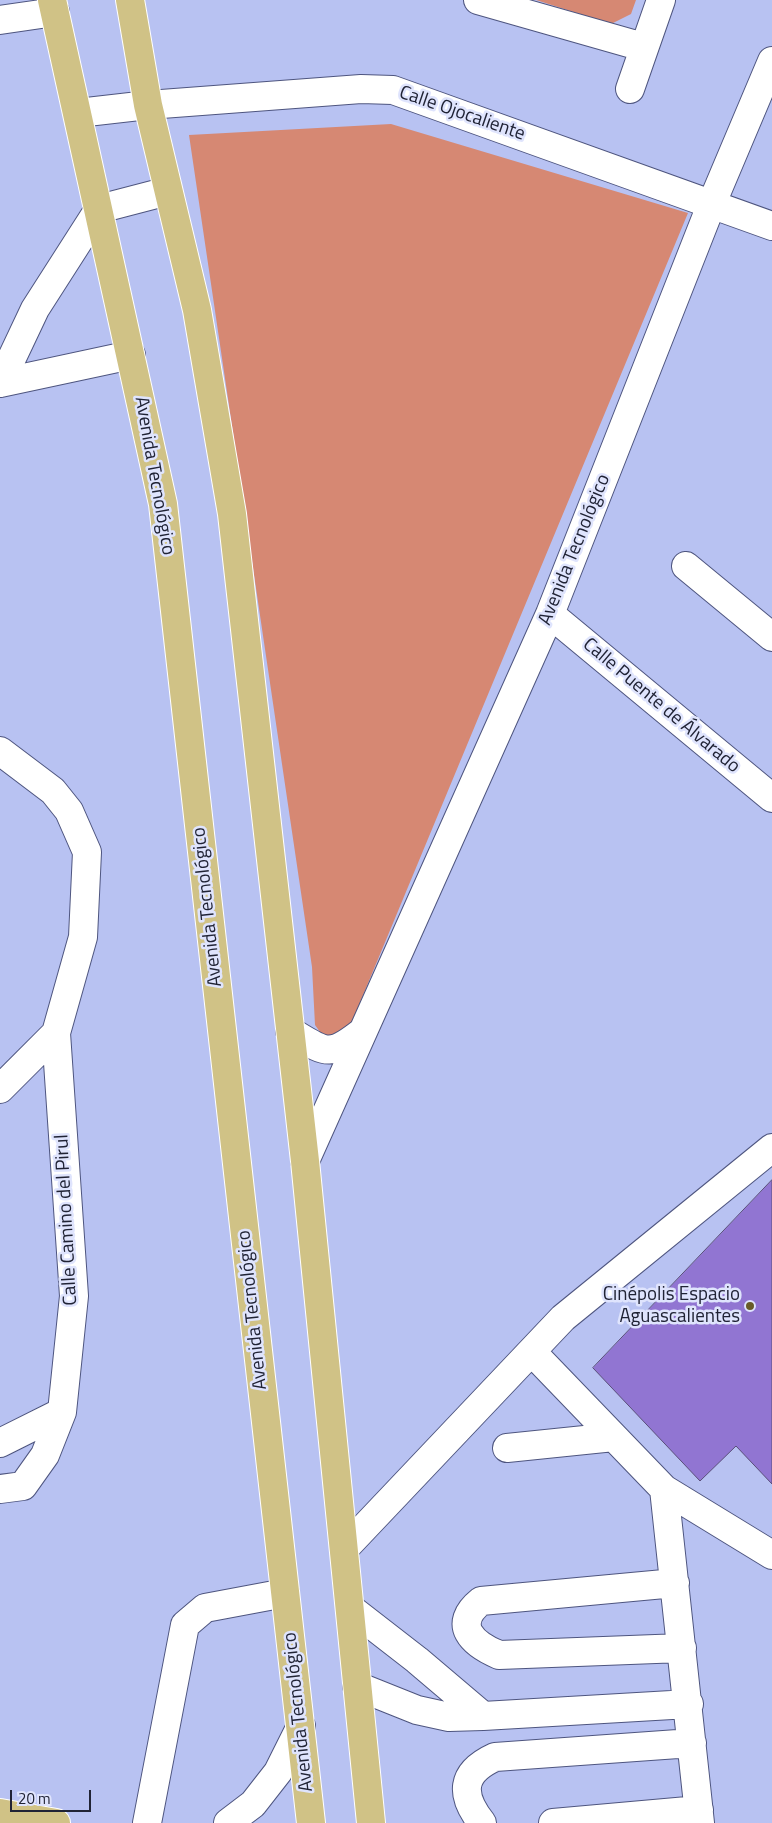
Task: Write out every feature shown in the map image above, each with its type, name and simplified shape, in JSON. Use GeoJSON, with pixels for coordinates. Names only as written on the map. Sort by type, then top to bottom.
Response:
{"type":"FeatureCollection","features":[{"type":"Feature","properties":{"kind":"main road","name":"Avenida Tecnológico"},"geometry":{"type":"LineString","coordinates":[[130,0],[148,105],[197,310],[232,514],[305,1161],[371,1823]]}},
{"type":"Feature","properties":{"kind":"main road","name":"Avenida Tecnológico"},"geometry":{"type":"LineString","coordinates":[[54,6],[162,504],[311,1823]]}},
{"type":"Feature","properties":{"kind":"main road"},"geometry":{"type":"LineString","coordinates":[[0,1813],[56,1823]]}},
{"type":"Feature","properties":{"kind":"street"},"geometry":{"type":"LineString","coordinates":[[478,0],[643,47]]}},
{"type":"Feature","properties":{"kind":"street"},"geometry":{"type":"LineString","coordinates":[[630,89],[643,47],[661,0]]}},
{"type":"Feature","properties":{"kind":"street"},"geometry":{"type":"LineString","coordinates":[[0,20],[54,6]]}},
{"type":"Feature","properties":{"kind":"street","name":"Avenida Tecnológico"},"geometry":{"type":"LineString","coordinates":[[305,1161],[550,614],[712,203],[772,61]]}},
{"type":"Feature","properties":{"kind":"street","name":"Calle Ojocaliente"},"geometry":{"type":"LineString","coordinates":[[78,113],[148,105],[361,89],[392,90],[772,226]]}},
{"type":"Feature","properties":{"kind":"street"},"geometry":{"type":"LineString","coordinates":[[0,383],[37,305],[98,209],[168,191]]}},
{"type":"Feature","properties":{"kind":"street"},"geometry":{"type":"LineString","coordinates":[[0,383],[131,355]]}},
{"type":"Feature","properties":{"kind":"street"},"geometry":{"type":"LineString","coordinates":[[686,566],[772,637]]}},
{"type":"Feature","properties":{"kind":"street","name":"Calle Puente de Álvarado"},"geometry":{"type":"LineString","coordinates":[[550,614],[772,798]]}},
{"type":"Feature","properties":{"kind":"street"},"geometry":{"type":"LineString","coordinates":[[0,751],[53,791],[69,811],[87,852],[84,937],[56,1033],[0,1089]]}},
{"type":"Feature","properties":{"kind":"street","name":"Avenida Tecnológico"},"geometry":{"type":"LineString","coordinates":[[290,1031],[320,1049],[330,1050],[343,1047],[362,1032]]}},
{"type":"Feature","properties":{"kind":"street","name":"Calle Camino del Pirul"},"geometry":{"type":"LineString","coordinates":[[11,1487],[45,1455],[62,1412],[74,1296],[56,1033]]}},
{"type":"Feature","properties":{"kind":"street"},"geometry":{"type":"LineString","coordinates":[[344,1549],[532,1352],[562,1318],[772,1148]]}},
{"type":"Feature","properties":{"kind":"street"},"geometry":{"type":"LineString","coordinates":[[532,1352],[664,1489],[772,1555]]}},
{"type":"Feature","properties":{"kind":"street"},"geometry":{"type":"LineString","coordinates":[[0,1443],[62,1412]]}},
{"type":"Feature","properties":{"kind":"street"},"geometry":{"type":"LineString","coordinates":[[508,1448],[614,1437]]}},
{"type":"Feature","properties":{"kind":"street"},"geometry":{"type":"LineString","coordinates":[[553,1823],[700,1816],[664,1489]]}},
{"type":"Feature","properties":{"kind":"street"},"geometry":{"type":"LineString","coordinates":[[675,1583],[481,1601],[472,1608],[468,1620],[469,1636],[480,1647],[499,1655],[682,1648]]}},
{"type":"Feature","properties":{"kind":"street"},"geometry":{"type":"LineString","coordinates":[[147,1823],[186,1625],[205,1608],[285,1593]]}},
{"type":"Feature","properties":{"kind":"street"},"geometry":{"type":"LineString","coordinates":[[350,1608],[417,1660],[483,1716]]}},
{"type":"Feature","properties":{"kind":"street"},"geometry":{"type":"LineString","coordinates":[[357,1686],[417,1710],[449,1717],[689,1704]]}},
{"type":"Feature","properties":{"kind":"street"},"geometry":{"type":"LineString","coordinates":[[228,1823],[253,1804],[278,1772],[301,1726]]}},
{"type":"Feature","properties":{"kind":"street"},"geometry":{"type":"LineString","coordinates":[[482,1823],[471,1809],[466,1794],[470,1775],[480,1764],[495,1758],[692,1743]]}},
{"type":"Feature","properties":{"kind":"shaded area"},"geometry":{"type":"Polygon","coordinates":[[[536,0],[636,0],[631,14],[611,24],[536,0]]]}},
{"type":"Feature","properties":{"kind":"shaded area"},"geometry":{"type":"Polygon","coordinates":[[[391,124],[688,213],[349,1029],[325,1039],[315,1025],[312,967],[189,135],[391,124]]]}},
{"type":"Feature","properties":{"kind":"building"},"geometry":{"type":"Polygon","coordinates":[[[772,1180],[772,1484],[736,1446],[700,1481],[593,1368],[772,1180]]]}},
{"type":"Feature","properties":{"kind":"place","name":"Cinépolis Espacio Aguascalientes"},"geometry":{"type":"Point","coordinates":[750,1306]}}]}
